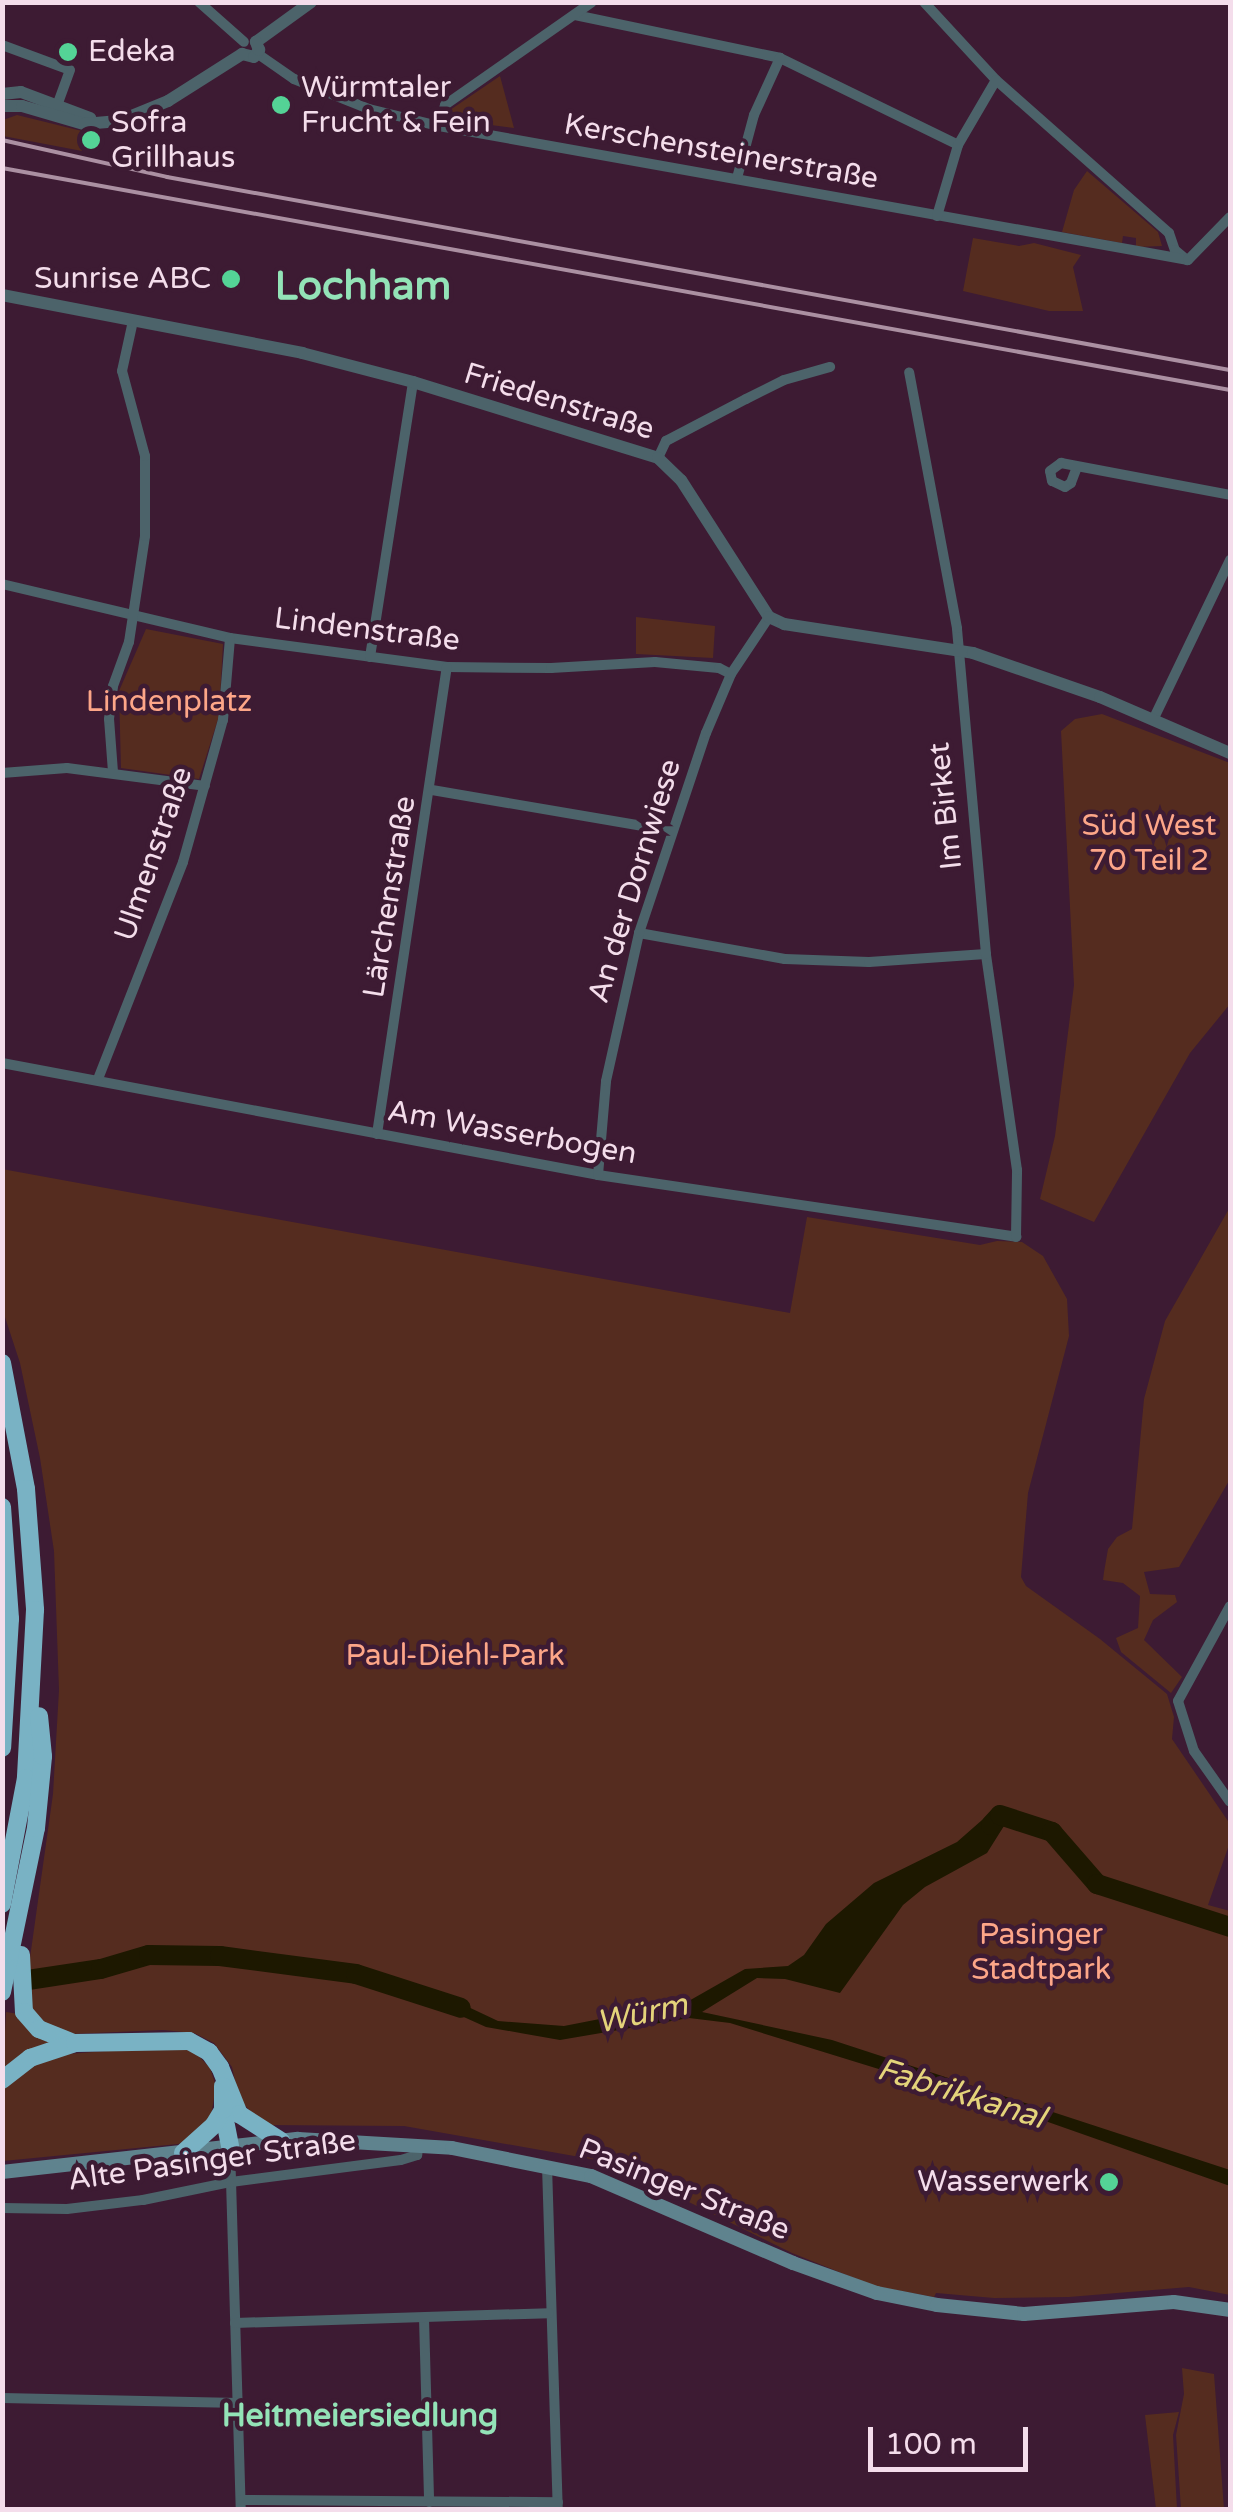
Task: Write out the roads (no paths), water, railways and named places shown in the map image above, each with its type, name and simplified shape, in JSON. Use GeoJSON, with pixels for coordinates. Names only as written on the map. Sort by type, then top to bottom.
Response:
{"type":"FeatureCollection","features":[{"type":"Feature","properties":{"kind":"highway"},"geometry":{"type":"LineString","coordinates":[[2,1363],[26,1489],[42,1756],[24,1894],[19,1981],[24,2012],[50,2036],[75,2043],[189,2041],[208,2052],[223,2076],[231,2112],[230,2147]]}},
{"type":"Feature","properties":{"kind":"highway"},"geometry":{"type":"LineString","coordinates":[[2,1508],[10,1620],[2,1748]]}},
{"type":"Feature","properties":{"kind":"highway"},"geometry":{"type":"LineString","coordinates":[[2,1904],[26,1778],[35,1661]]}},
{"type":"Feature","properties":{"kind":"highway"},"geometry":{"type":"LineString","coordinates":[[2,1992],[24,1894]]}},
{"type":"Feature","properties":{"kind":"highway"},"geometry":{"type":"LineString","coordinates":[[2,2080],[30,2058],[75,2043]]}},
{"type":"Feature","properties":{"kind":"highway"},"geometry":{"type":"LineString","coordinates":[[231,2112],[281,2141]]}},
{"type":"Feature","properties":{"kind":"highway"},"geometry":{"type":"LineString","coordinates":[[183,2152],[231,2112]]}},
{"type":"Feature","properties":{"kind":"main road","name":"Pasinger Straße"},"geometry":{"type":"LineString","coordinates":[[2,2172],[323,2138],[420,2145],[591,2176],[793,2263],[878,2293],[987,2312],[1103,2311],[1174,2302],[1230,2310]]}},
{"type":"Feature","properties":{"kind":"street","name":"Kerschensteinerstraße"},"geometry":{"type":"LineString","coordinates":[[199,2],[250,48],[294,79],[369,109],[439,126],[1188,260]]}},
{"type":"Feature","properties":{"kind":"street"},"geometry":{"type":"LineString","coordinates":[[4,97],[84,124],[138,116],[250,48],[310,2]]}},
{"type":"Feature","properties":{"kind":"street"},"geometry":{"type":"LineString","coordinates":[[439,126],[445,105],[592,2]]}},
{"type":"Feature","properties":{"kind":"street"},"geometry":{"type":"LineString","coordinates":[[924,2],[996,80],[1169,232],[1175,250],[1188,260],[1230,217]]}},
{"type":"Feature","properties":{"kind":"street"},"geometry":{"type":"LineString","coordinates":[[575,14],[780,58],[958,145]]}},
{"type":"Feature","properties":{"kind":"street"},"geometry":{"type":"LineString","coordinates":[[2,45],[70,70],[56,105]]}},
{"type":"Feature","properties":{"kind":"street"},"geometry":{"type":"LineString","coordinates":[[737,178],[754,114],[780,58]]}},
{"type":"Feature","properties":{"kind":"street"},"geometry":{"type":"LineString","coordinates":[[937,216],[958,145],[996,80]]}},
{"type":"Feature","properties":{"kind":"street"},"geometry":{"type":"LineString","coordinates":[[4,97],[56,105],[102,123]]}},
{"type":"Feature","properties":{"kind":"street","name":"Friedenstraße"},"geometry":{"type":"LineString","coordinates":[[2,296],[288,350],[414,382],[658,458],[681,480],[768,616]]}},
{"type":"Feature","properties":{"kind":"street"},"geometry":{"type":"LineString","coordinates":[[113,772],[109,718],[113,686],[133,618],[147,488],[145,456],[122,371],[133,321]]}},
{"type":"Feature","properties":{"kind":"street"},"geometry":{"type":"LineString","coordinates":[[658,458],[666,441],[746,399],[830,366]]}},
{"type":"Feature","properties":{"kind":"street","name":"Im Birket"},"geometry":{"type":"LineString","coordinates":[[909,372],[960,650],[986,954],[1017,1170],[1016,1237]]}},
{"type":"Feature","properties":{"kind":"street"},"geometry":{"type":"LineString","coordinates":[[370,657],[414,382]]}},
{"type":"Feature","properties":{"kind":"street"},"geometry":{"type":"LineString","coordinates":[[1077,467],[1230,495]]}},
{"type":"Feature","properties":{"kind":"street"},"geometry":{"type":"LineString","coordinates":[[1153,720],[1230,560]]}},
{"type":"Feature","properties":{"kind":"street","name":"Lindenstraße"},"geometry":{"type":"LineString","coordinates":[[2,584],[230,638],[370,657],[447,666],[550,668],[655,662],[718,668],[731,674]]}},
{"type":"Feature","properties":{"kind":"street"},"geometry":{"type":"LineString","coordinates":[[768,616],[784,624],[960,650],[1053,680],[1230,753]]}},
{"type":"Feature","properties":{"kind":"street","name":"An der Dornwiese"},"geometry":{"type":"LineString","coordinates":[[598,1176],[606,1081],[639,933],[671,831],[731,674],[768,616]]}},
{"type":"Feature","properties":{"kind":"street","name":"Ulmenstraße"},"geometry":{"type":"LineString","coordinates":[[98,1080],[182,862],[206,786],[223,720],[230,638]]}},
{"type":"Feature","properties":{"kind":"street","name":"Lärchenstraße"},"geometry":{"type":"LineString","coordinates":[[378,1134],[432,790],[447,666]]}},
{"type":"Feature","properties":{"kind":"street"},"geometry":{"type":"LineString","coordinates":[[2,774],[68,768],[206,786]]}},
{"type":"Feature","properties":{"kind":"street"},"geometry":{"type":"LineString","coordinates":[[432,790],[671,831]]}},
{"type":"Feature","properties":{"kind":"street"},"geometry":{"type":"LineString","coordinates":[[639,933],[786,960],[870,962],[986,954]]}},
{"type":"Feature","properties":{"kind":"street","name":"Am Wasserbogen"},"geometry":{"type":"LineString","coordinates":[[2,1062],[216,1106],[598,1176],[1016,1237]]}},
{"type":"Feature","properties":{"kind":"street"},"geometry":{"type":"LineString","coordinates":[[1230,1606],[1178,1701],[1194,1750],[1230,1802]]}},
{"type":"Feature","properties":{"kind":"street","name":"Alte Pasinger Straße"},"geometry":{"type":"LineString","coordinates":[[2,2208],[104,2206],[232,2182],[401,2160],[418,2156],[420,2145]]}},
{"type":"Feature","properties":{"kind":"street"},"geometry":{"type":"LineString","coordinates":[[230,2147],[241,2505],[429,2502],[558,2506],[547,2166]]}},
{"type":"Feature","properties":{"kind":"street"},"geometry":{"type":"LineString","coordinates":[[235,2323],[549,2314]]}},
{"type":"Feature","properties":{"kind":"street"},"geometry":{"type":"LineString","coordinates":[[424,2318],[429,2502]]}},
{"type":"Feature","properties":{"kind":"street"},"geometry":{"type":"LineString","coordinates":[[2,2398],[239,2403]]}},
{"type":"Feature","properties":{"kind":"water","name":"Fabrikkanal"},"geometry":{"type":"Polygon","coordinates":[[[998,1806],[1014,1810],[987,1853],[925,1887],[903,1905],[840,1993],[785,1979],[757,1978],[702,2012],[832,2040],[1230,2170],[1230,2186],[1031,2116],[730,2023],[689,2018],[560,2040],[486,2027],[446,2009],[440,1998],[445,1996],[498,2021],[564,2026],[687,2002],[745,1969],[788,1966],[804,1955],[826,1924],[874,1883],[957,1842],[998,1806]]]}},
{"type":"Feature","properties":{"kind":"waterway","name":"Würm"},"geometry":{"type":"LineString","coordinates":[[991,1825],[1000,1815],[1052,1832],[1097,1884],[1230,1927]]}},
{"type":"Feature","properties":{"kind":"waterway","name":"Würm"},"geometry":{"type":"LineString","coordinates":[[28,1980],[101,1969],[149,1955],[220,1956],[356,1974],[461,2008]]}},
{"type":"Feature","properties":{"kind":"railway"},"geometry":{"type":"LineString","coordinates":[[2,140],[167,177],[1230,370]]}},
{"type":"Feature","properties":{"kind":"railway"},"geometry":{"type":"LineString","coordinates":[[2,168],[1230,390]]}},
{"type":"Feature","properties":{"kind":"place","name":"Edeka"},"geometry":{"type":"Point","coordinates":[68,52]}},
{"type":"Feature","properties":{"kind":"place","name":"Würmtaler Frucht & Fein"},"geometry":{"type":"Point","coordinates":[281,105]}},
{"type":"Feature","properties":{"kind":"place","name":"Sofra Grillhaus"},"geometry":{"type":"Point","coordinates":[91,140]}},
{"type":"Feature","properties":{"kind":"place","name":"Sunrise ABC"},"geometry":{"type":"Point","coordinates":[231,279]}},
{"type":"Feature","properties":{"kind":"place","name":"Wasserwerk"},"geometry":{"type":"Point","coordinates":[1109,2182]}},
{"type":"Feature","properties":{"kind":"district","name":"Lochham"},"geometry":{"type":"Point","coordinates":[363,286]}},
{"type":"Feature","properties":{"kind":"district","name":"Heitmeiersiedlung"},"geometry":{"type":"Point","coordinates":[360,2416]}},
{"type":"Feature","properties":{"kind":"park label","name":"Lindenplatz"},"geometry":{"type":"Point","coordinates":[169,702]}},
{"type":"Feature","properties":{"kind":"park label","name":"Süd West 70 Teil 2"},"geometry":{"type":"Point","coordinates":[1149,843]}},
{"type":"Feature","properties":{"kind":"park label","name":"Paul-Diehl-Park"},"geometry":{"type":"Point","coordinates":[455,1656]}},
{"type":"Feature","properties":{"kind":"park label","name":"Pasinger Stadtpark"},"geometry":{"type":"Point","coordinates":[1041,1952]}}]}
